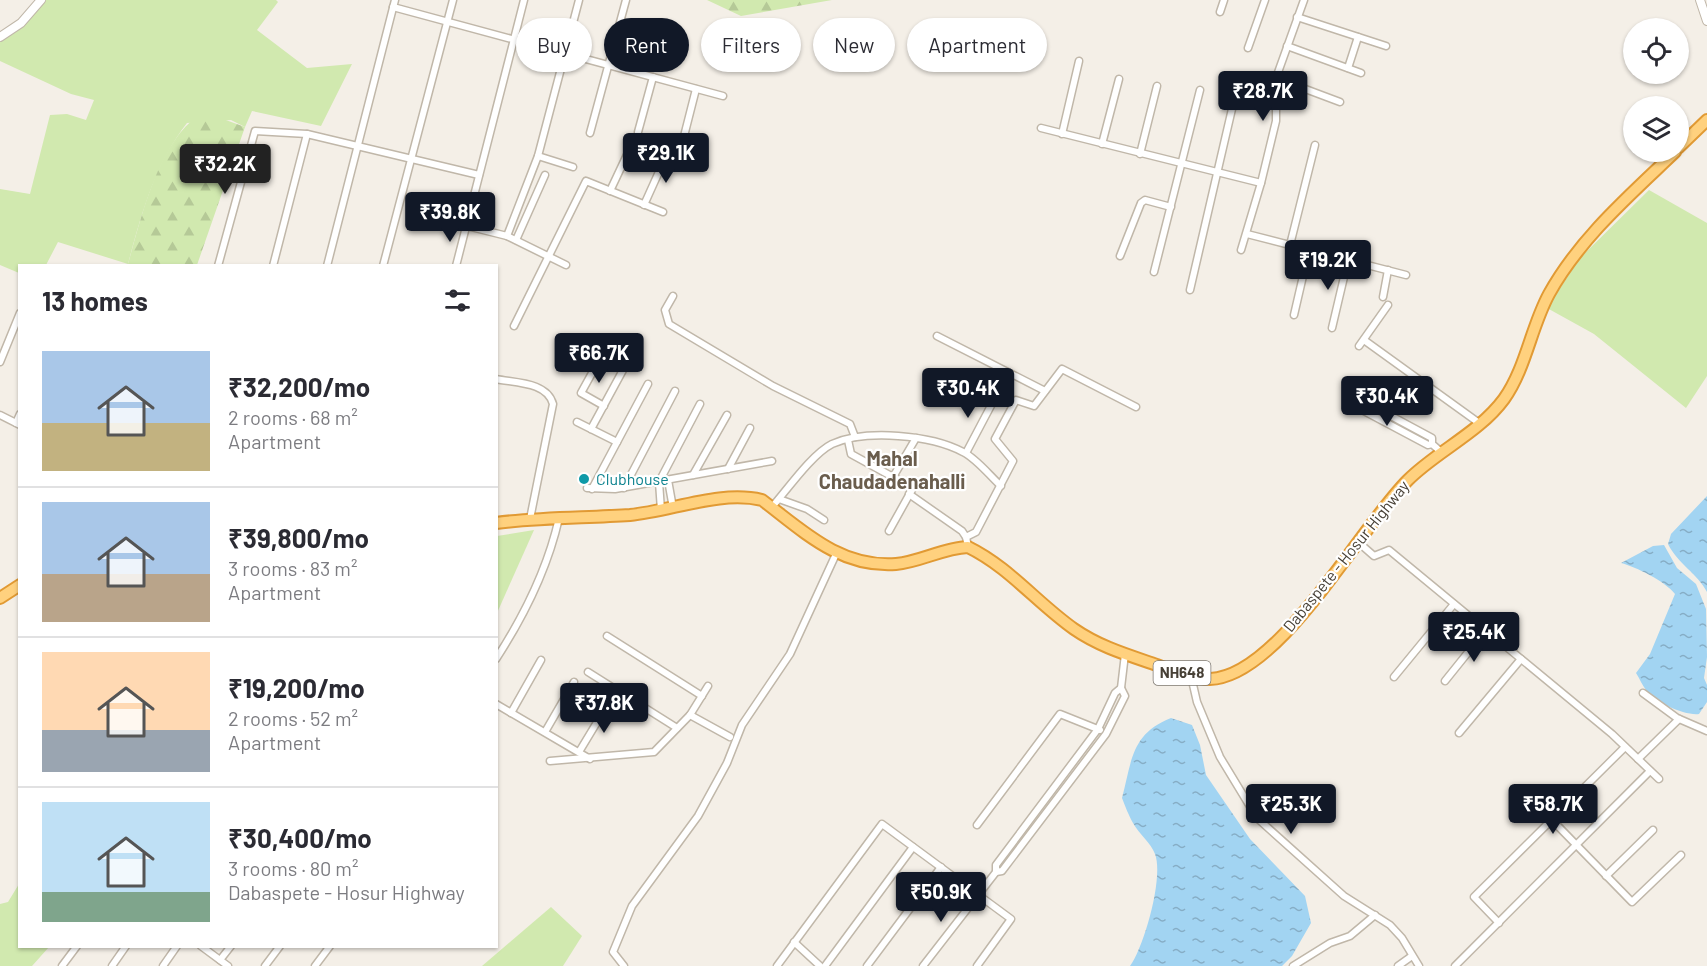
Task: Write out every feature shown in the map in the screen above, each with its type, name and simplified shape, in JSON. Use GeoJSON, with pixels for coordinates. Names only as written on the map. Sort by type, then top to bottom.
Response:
{"type":"FeatureCollection","features":[{"type":"Feature","properties":{"kind":"highway"},"geometry":{"type":"LineString","coordinates":[[1689,137],[1707,120]]}},
{"type":"Feature","properties":{"kind":"highway","name":"Dabaspete - Hosur Highway"},"geometry":{"type":"LineString","coordinates":[[967,542],[1000,565],[1074,629],[1105,647],[1191,676],[1209,679],[1235,672],[1260,655],[1304,611],[1406,481],[1436,447],[1492,414],[1513,383],[1548,296],[1573,255],[1665,162]]}},
{"type":"Feature","properties":{"kind":"highway"},"geometry":{"type":"LineString","coordinates":[[498,524],[530,519],[667,509],[741,497],[775,503],[821,546],[849,558],[895,564],[967,542]]}},
{"type":"Feature","properties":{"kind":"highway"},"geometry":{"type":"LineString","coordinates":[[0,598],[18,586]]}},
{"type":"Feature","properties":{"kind":"street"},"geometry":{"type":"LineString","coordinates":[[0,37],[12,31],[41,0]]}},
{"type":"Feature","properties":{"kind":"street"},"geometry":{"type":"LineString","coordinates":[[384,264],[453,0]]}},
{"type":"Feature","properties":{"kind":"street"},"geometry":{"type":"LineString","coordinates":[[457,264],[524,0]]}},
{"type":"Feature","properties":{"kind":"street"},"geometry":{"type":"LineString","coordinates":[[574,18],[579,0]]}},
{"type":"Feature","properties":{"kind":"street"},"geometry":{"type":"LineString","coordinates":[[622,18],[626,0]]}},
{"type":"Feature","properties":{"kind":"street"},"geometry":{"type":"LineString","coordinates":[[1220,12],[1224,0]]}},
{"type":"Feature","properties":{"kind":"street"},"geometry":{"type":"LineString","coordinates":[[1248,48],[1265,0]]}},
{"type":"Feature","properties":{"kind":"street"},"geometry":{"type":"LineString","coordinates":[[1700,0],[1707,21]]}},
{"type":"Feature","properties":{"kind":"street"},"geometry":{"type":"LineString","coordinates":[[1241,250],[1261,183],[1276,120],[1276,78],[1301,1]]}},
{"type":"Feature","properties":{"kind":"street"},"geometry":{"type":"LineString","coordinates":[[328,264],[394,3],[447,21],[516,40]]}},
{"type":"Feature","properties":{"kind":"street"},"geometry":{"type":"LineString","coordinates":[[1297,17],[1386,46]]}},
{"type":"Feature","properties":{"kind":"street"},"geometry":{"type":"LineString","coordinates":[[1348,68],[1358,37]]}},
{"type":"Feature","properties":{"kind":"street"},"geometry":{"type":"LineString","coordinates":[[1287,46],[1361,73]]}},
{"type":"Feature","properties":{"kind":"street"},"geometry":{"type":"LineString","coordinates":[[1062,134],[1079,61]]}},
{"type":"Feature","properties":{"kind":"street"},"geometry":{"type":"LineString","coordinates":[[507,236],[538,156],[559,72]]}},
{"type":"Feature","properties":{"kind":"street"},"geometry":{"type":"LineString","coordinates":[[590,133],[608,72]]}},
{"type":"Feature","properties":{"kind":"street"},"geometry":{"type":"LineString","coordinates":[[635,72],[723,96]]}},
{"type":"Feature","properties":{"kind":"street"},"geometry":{"type":"LineString","coordinates":[[638,132],[653,77]]}},
{"type":"Feature","properties":{"kind":"street"},"geometry":{"type":"LineString","coordinates":[[1276,78],[1340,102]]}},
{"type":"Feature","properties":{"kind":"street"},"geometry":{"type":"LineString","coordinates":[[1102,144],[1119,79]]}},
{"type":"Feature","properties":{"kind":"street"},"geometry":{"type":"LineString","coordinates":[[1140,154],[1157,86]]}},
{"type":"Feature","properties":{"kind":"street"},"geometry":{"type":"LineString","coordinates":[[680,152],[696,89]]}},
{"type":"Feature","properties":{"kind":"street"},"geometry":{"type":"LineString","coordinates":[[1154,272],[1200,90]]}},
{"type":"Feature","properties":{"kind":"street"},"geometry":{"type":"LineString","coordinates":[[1190,290],[1234,96]]}},
{"type":"Feature","properties":{"kind":"street"},"geometry":{"type":"LineString","coordinates":[[1041,128],[1261,183]]}},
{"type":"Feature","properties":{"kind":"street"},"geometry":{"type":"LineString","coordinates":[[219,264],[255,131],[307,134],[479,175]]}},
{"type":"Feature","properties":{"kind":"street"},"geometry":{"type":"LineString","coordinates":[[274,264],[307,134]]}},
{"type":"Feature","properties":{"kind":"street"},"geometry":{"type":"LineString","coordinates":[[610,191],[634,140]]}},
{"type":"Feature","properties":{"kind":"street"},"geometry":{"type":"LineString","coordinates":[[1290,245],[1315,145]]}},
{"type":"Feature","properties":{"kind":"street"},"geometry":{"type":"LineString","coordinates":[[644,205],[667,153]]}},
{"type":"Feature","properties":{"kind":"street"},"geometry":{"type":"LineString","coordinates":[[538,156],[573,167]]}},
{"type":"Feature","properties":{"kind":"street"},"geometry":{"type":"LineString","coordinates":[[516,240],[546,175]]}},
{"type":"Feature","properties":{"kind":"street"},"geometry":{"type":"LineString","coordinates":[[514,326],[586,181],[663,212]]}},
{"type":"Feature","properties":{"kind":"street"},"geometry":{"type":"LineString","coordinates":[[1120,256],[1141,203],[1145,200],[1171,207]]}},
{"type":"Feature","properties":{"kind":"street"},"geometry":{"type":"LineString","coordinates":[[467,226],[507,236],[566,265]]}},
{"type":"Feature","properties":{"kind":"street"},"geometry":{"type":"LineString","coordinates":[[1247,234],[1406,275]]}},
{"type":"Feature","properties":{"kind":"street"},"geometry":{"type":"LineString","coordinates":[[1294,315],[1310,250]]}},
{"type":"Feature","properties":{"kind":"street"},"geometry":{"type":"LineString","coordinates":[[1332,328],[1348,260]]}},
{"type":"Feature","properties":{"kind":"street"},"geometry":{"type":"LineString","coordinates":[[1383,297],[1388,270]]}},
{"type":"Feature","properties":{"kind":"street"},"geometry":{"type":"LineString","coordinates":[[673,296],[665,310],[669,324],[773,386],[850,424],[855,437]]}},
{"type":"Feature","properties":{"kind":"street"},"geometry":{"type":"LineString","coordinates":[[1359,346],[1388,305]]}},
{"type":"Feature","properties":{"kind":"street"},"geometry":{"type":"LineString","coordinates":[[0,362],[18,318]]}},
{"type":"Feature","properties":{"kind":"street"},"geometry":{"type":"LineString","coordinates":[[937,336],[1045,391]]}},
{"type":"Feature","properties":{"kind":"street"},"geometry":{"type":"LineString","coordinates":[[1364,340],[1479,423]]}},
{"type":"Feature","properties":{"kind":"street"},"geometry":{"type":"LineString","coordinates":[[597,364],[581,393],[604,405]]}},
{"type":"Feature","properties":{"kind":"street"},"geometry":{"type":"LineString","coordinates":[[909,494],[967,542],[976,532],[1013,461],[995,440],[1000,426],[1016,400],[1034,406],[1062,369],[1136,407]]}},
{"type":"Feature","properties":{"kind":"street"},"geometry":{"type":"LineString","coordinates":[[591,429],[623,370]]}},
{"type":"Feature","properties":{"kind":"street"},"geometry":{"type":"LineString","coordinates":[[498,378],[544,389],[551,395],[553,404],[530,519]]}},
{"type":"Feature","properties":{"kind":"street"},"geometry":{"type":"LineString","coordinates":[[648,384],[590,488],[624,488],[772,461]]}},
{"type":"Feature","properties":{"kind":"street"},"geometry":{"type":"LineString","coordinates":[[624,488],[675,392]]}},
{"type":"Feature","properties":{"kind":"street"},"geometry":{"type":"LineString","coordinates":[[1352,394],[1432,438],[1436,447],[1428,445],[1349,403],[1348,398],[1352,394]]}},
{"type":"Feature","properties":{"kind":"street"},"geometry":{"type":"LineString","coordinates":[[966,453],[995,398]]}},
{"type":"Feature","properties":{"kind":"street"},"geometry":{"type":"LineString","coordinates":[[667,509],[658,482],[700,404]]}},
{"type":"Feature","properties":{"kind":"street"},"geometry":{"type":"LineString","coordinates":[[0,415],[18,424]]}},
{"type":"Feature","properties":{"kind":"street"},"geometry":{"type":"LineString","coordinates":[[693,475],[727,415]]}},
{"type":"Feature","properties":{"kind":"street"},"geometry":{"type":"LineString","coordinates":[[578,422],[617,442]]}},
{"type":"Feature","properties":{"kind":"street"},"geometry":{"type":"LineString","coordinates":[[728,469],[750,428]]}},
{"type":"Feature","properties":{"kind":"street"},"geometry":{"type":"LineString","coordinates":[[775,503],[819,454],[832,444],[855,437],[916,438],[950,446],[966,453],[1001,486]]}},
{"type":"Feature","properties":{"kind":"street"},"geometry":{"type":"LineString","coordinates":[[893,477],[916,438]]}},
{"type":"Feature","properties":{"kind":"street"},"geometry":{"type":"LineString","coordinates":[[848,440],[851,454],[912,488],[889,531]]}},
{"type":"Feature","properties":{"kind":"street"},"geometry":{"type":"LineString","coordinates":[[667,509],[668,480]]}},
{"type":"Feature","properties":{"kind":"street"},"geometry":{"type":"LineString","coordinates":[[775,503],[807,509],[824,520]]}},
{"type":"Feature","properties":{"kind":"street"},"geometry":{"type":"LineString","coordinates":[[498,656],[524,610],[553,546],[559,518]]}},
{"type":"Feature","properties":{"kind":"street"},"geometry":{"type":"LineString","coordinates":[[1358,542],[1374,556],[1389,550],[1625,747],[1659,779]]}},
{"type":"Feature","properties":{"kind":"street"},"geometry":{"type":"LineString","coordinates":[[624,966],[612,952],[625,919],[698,816],[727,763],[742,725],[790,654],[836,554]]}},
{"type":"Feature","properties":{"kind":"street"},"geometry":{"type":"LineString","coordinates":[[1394,677],[1454,604]]}},
{"type":"Feature","properties":{"kind":"street"},"geometry":{"type":"LineString","coordinates":[[1445,681],[1486,630]]}},
{"type":"Feature","properties":{"kind":"street"},"geometry":{"type":"LineString","coordinates":[[607,636],[702,696]]}},
{"type":"Feature","properties":{"kind":"street"},"geometry":{"type":"LineString","coordinates":[[996,872],[1002,871],[1106,734],[1125,696],[1121,688],[1125,654]]}},
{"type":"Feature","properties":{"kind":"street"},"geometry":{"type":"LineString","coordinates":[[1460,733],[1521,659]]}},
{"type":"Feature","properties":{"kind":"street"},"geometry":{"type":"LineString","coordinates":[[511,713],[541,660]]}},
{"type":"Feature","properties":{"kind":"street"},"geometry":{"type":"LineString","coordinates":[[588,672],[677,728]]}},
{"type":"Feature","properties":{"kind":"street"},"geometry":{"type":"LineString","coordinates":[[1191,676],[1197,702],[1220,757],[1257,819],[1344,896],[1375,915],[1402,938],[1419,966]]}},
{"type":"Feature","properties":{"kind":"street"},"geometry":{"type":"LineString","coordinates":[[545,732],[574,682]]}},
{"type":"Feature","properties":{"kind":"street"},"geometry":{"type":"LineString","coordinates":[[550,761],[654,752],[690,715],[708,686]]}},
{"type":"Feature","properties":{"kind":"street"},"geometry":{"type":"LineString","coordinates":[[923,966],[996,872],[996,865],[1098,729],[1115,693],[1121,688]]}},
{"type":"Feature","properties":{"kind":"street"},"geometry":{"type":"LineString","coordinates":[[1643,693],[1679,719],[1707,731]]}},
{"type":"Feature","properties":{"kind":"street"},"geometry":{"type":"LineString","coordinates":[[579,752],[608,704]]}},
{"type":"Feature","properties":{"kind":"street"},"geometry":{"type":"LineString","coordinates":[[498,705],[590,759]]}},
{"type":"Feature","properties":{"kind":"street"},"geometry":{"type":"LineString","coordinates":[[977,825],[1060,714],[1106,734]]}},
{"type":"Feature","properties":{"kind":"street"},"geometry":{"type":"LineString","coordinates":[[690,715],[730,737]]}},
{"type":"Feature","properties":{"kind":"street"},"geometry":{"type":"LineString","coordinates":[[1638,759],[1679,719]]}},
{"type":"Feature","properties":{"kind":"street"},"geometry":{"type":"LineString","coordinates":[[1499,923],[1474,897],[1625,747]]}},
{"type":"Feature","properties":{"kind":"street"},"geometry":{"type":"LineString","coordinates":[[1455,966],[1650,771]]}},
{"type":"Feature","properties":{"kind":"street"},"geometry":{"type":"LineString","coordinates":[[1552,820],[1632,902],[1681,855]]}},
{"type":"Feature","properties":{"kind":"street"},"geometry":{"type":"LineString","coordinates":[[777,966],[882,824],[1011,919],[977,966]]}},
{"type":"Feature","properties":{"kind":"street"},"geometry":{"type":"LineString","coordinates":[[1606,876],[1653,830]]}},
{"type":"Feature","properties":{"kind":"street"},"geometry":{"type":"LineString","coordinates":[[825,966],[913,847]]}},
{"type":"Feature","properties":{"kind":"street"},"geometry":{"type":"LineString","coordinates":[[867,966],[941,867]]}},
{"type":"Feature","properties":{"kind":"street"},"geometry":{"type":"LineString","coordinates":[[1293,966],[1330,943],[1350,936],[1375,915]]}},
{"type":"Feature","properties":{"kind":"street"},"geometry":{"type":"LineString","coordinates":[[794,942],[820,966]]}},
{"type":"Feature","properties":{"kind":"street"},"geometry":{"type":"LineString","coordinates":[[62,966],[76,948]]}},
{"type":"Feature","properties":{"kind":"street"},"geometry":{"type":"LineString","coordinates":[[112,966],[125,948]]}},
{"type":"Feature","properties":{"kind":"street"},"geometry":{"type":"LineString","coordinates":[[163,966],[176,948]]}},
{"type":"Feature","properties":{"kind":"street"},"geometry":{"type":"LineString","coordinates":[[204,948],[228,966]]}},
{"type":"Feature","properties":{"kind":"street"},"geometry":{"type":"LineString","coordinates":[[220,960],[229,948]]}},
{"type":"Feature","properties":{"kind":"street"},"geometry":{"type":"LineString","coordinates":[[265,966],[278,948]]}},
{"type":"Feature","properties":{"kind":"street"},"geometry":{"type":"LineString","coordinates":[[315,966],[328,948]]}},
{"type":"Feature","properties":{"kind":"street"},"geometry":{"type":"LineString","coordinates":[[1398,966],[1412,956]]}},
{"type":"Feature","properties":{"kind":"green space"},"geometry":{"type":"Polygon","coordinates":[[[46,0],[276,0],[278,2],[257,30],[307,68],[352,64],[321,126],[252,111],[245,127],[231,120],[187,123],[166,155],[150,190],[128,264],[58,242],[47,264],[18,264],[18,273],[0,265],[0,189],[30,194],[50,115],[67,114],[86,120],[94,100],[71,94],[0,61],[0,41],[20,29],[46,0]]]}},
{"type":"Feature","properties":{"kind":"green space"},"geometry":{"type":"Polygon","coordinates":[[[707,0],[832,0],[741,16],[707,0]]]}},
{"type":"Feature","properties":{"kind":"green space"},"geometry":{"type":"Polygon","coordinates":[[[199,115],[212,115],[245,127],[197,264],[128,264],[153,183],[172,144],[199,115]]]}},
{"type":"Feature","properties":{"kind":"green space"},"geometry":{"type":"Polygon","coordinates":[[[1649,190],[1707,223],[1707,376],[1686,408],[1594,334],[1547,308],[1580,258],[1649,190]]]}},
{"type":"Feature","properties":{"kind":"green space"},"geometry":{"type":"Polygon","coordinates":[[[534,530],[498,611],[498,536],[534,530]]]}},
{"type":"Feature","properties":{"kind":"green space"},"geometry":{"type":"Polygon","coordinates":[[[18,886],[18,948],[48,948],[32,966],[0,966],[0,904],[8,902],[18,886]]]}},
{"type":"Feature","properties":{"kind":"green space"},"geometry":{"type":"Polygon","coordinates":[[[551,907],[582,936],[563,966],[482,966],[551,907]]]}},
{"type":"Feature","properties":{"kind":"water"},"geometry":{"type":"Polygon","coordinates":[[[1707,496],[1707,592],[1668,544],[1671,534],[1707,496]]]}},
{"type":"Feature","properties":{"kind":"water"},"geometry":{"type":"Polygon","coordinates":[[[1664,545],[1677,568],[1696,584],[1706,609],[1707,657],[1704,678],[1707,685],[1707,702],[1699,714],[1678,710],[1656,699],[1646,690],[1636,673],[1650,654],[1675,594],[1650,575],[1621,563],[1653,546],[1664,545]]]}},
{"type":"Feature","properties":{"kind":"water"},"geometry":{"type":"Polygon","coordinates":[[[1171,718],[1192,725],[1200,745],[1206,775],[1250,839],[1305,896],[1311,923],[1292,956],[1282,966],[1130,966],[1141,944],[1151,912],[1155,895],[1157,865],[1153,850],[1133,823],[1122,798],[1131,760],[1141,740],[1158,724],[1171,718]]]}},
{"type":"Feature","properties":{"kind":"place","name":"Clubhouse"},"geometry":{"type":"Point","coordinates":[584,479]}},
{"type":"Feature","properties":{"kind":"district","name":"Mahal Chaudadenahalli"},"geometry":{"type":"Point","coordinates":[892,470]}}]}
